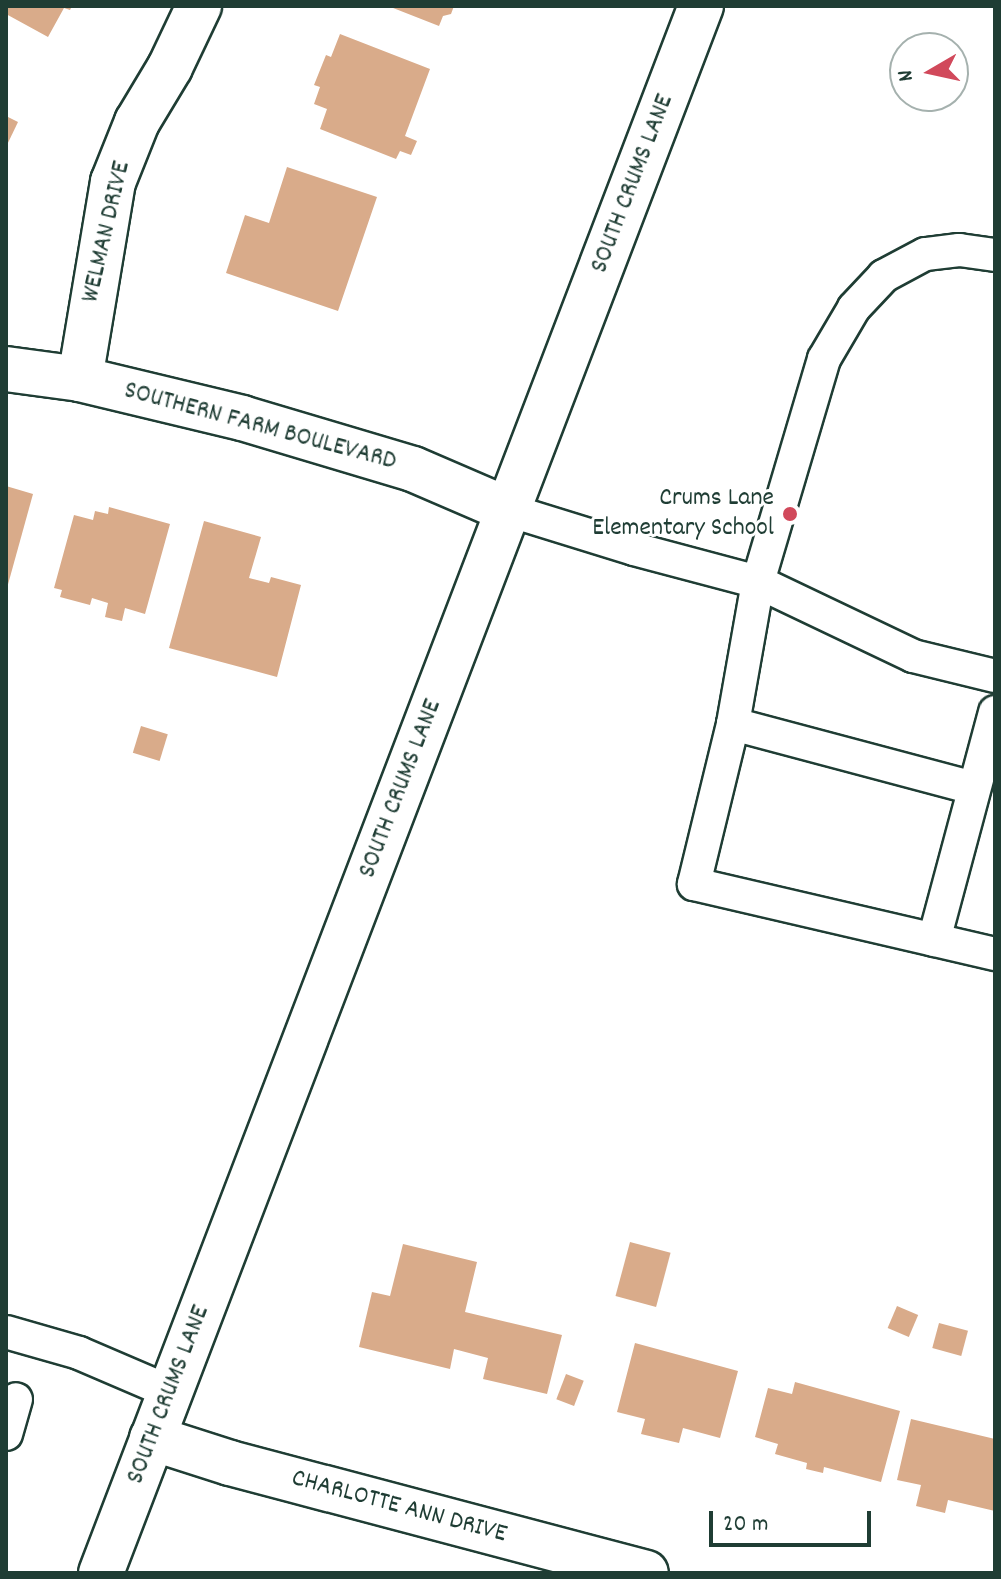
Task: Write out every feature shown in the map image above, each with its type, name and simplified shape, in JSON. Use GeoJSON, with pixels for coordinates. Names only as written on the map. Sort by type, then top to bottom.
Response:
{"type":"FeatureCollection","features":[{"type":"Feature","properties":{"kind":"street","name":"WELMAN DRIVE"},"geometry":{"type":"LineString","coordinates":[[80,379],[113,182],[137,122],[170,67],[199,6]]}},
{"type":"Feature","properties":{"kind":"street","name":"SOUTH CRUMS LANE"},"geometry":{"type":"LineString","coordinates":[[101,1573],[701,6]]}},
{"type":"Feature","properties":{"kind":"street","name":"SOUTHERN FARM BOULEVARD"},"geometry":{"type":"LineString","coordinates":[[6,369],[80,379],[242,418],[398,465],[508,510]]}},
{"type":"Feature","properties":{"kind":"street","name":"CHARLOTTE ANN DRIVE"},"geometry":{"type":"LineString","coordinates":[[152,1438],[245,1467],[646,1573]]}},
{"type":"Feature","properties":{"kind":"lane"},"geometry":{"type":"LineString","coordinates":[[995,255],[959,250],[925,254],[884,276],[854,308],[824,359],[758,582],[733,724],[694,884],[995,954]]}},
{"type":"Feature","properties":{"kind":"lane"},"geometry":{"type":"LineString","coordinates":[[508,510],[634,549],[758,582],[913,656],[995,676]]}},
{"type":"Feature","properties":{"kind":"lane"},"geometry":{"type":"LineString","coordinates":[[934,940],[995,712]]}},
{"type":"Feature","properties":{"kind":"lane"},"geometry":{"type":"LineString","coordinates":[[733,724],[974,788]]}},
{"type":"Feature","properties":{"kind":"lane"},"geometry":{"type":"LineString","coordinates":[[6,1332],[79,1353],[170,1392]]}},
{"type":"Feature","properties":{"kind":"lane"},"geometry":{"type":"LineString","coordinates":[[6,1434],[16,1399]]}},
{"type":"Feature","properties":{"kind":"building"},"geometry":{"type":"Polygon","coordinates":[[[6,6],[72,6],[70,10],[64,8],[48,37],[6,14],[6,6]]]}},
{"type":"Feature","properties":{"kind":"building"},"geometry":{"type":"Polygon","coordinates":[[[388,6],[454,6],[451,14],[443,16],[439,26],[388,6]]]}},
{"type":"Feature","properties":{"kind":"building"},"geometry":{"type":"Polygon","coordinates":[[[340,34],[430,69],[405,136],[417,141],[411,155],[400,151],[396,159],[320,129],[327,109],[314,104],[320,87],[314,85],[326,55],[331,57],[340,34]]]}},
{"type":"Feature","properties":{"kind":"building"},"geometry":{"type":"Polygon","coordinates":[[[6,116],[18,122],[6,147],[6,116]]]}},
{"type":"Feature","properties":{"kind":"building"},"geometry":{"type":"Polygon","coordinates":[[[287,167],[377,197],[338,311],[226,273],[245,215],[269,223],[287,167]]]}},
{"type":"Feature","properties":{"kind":"building"},"geometry":{"type":"Polygon","coordinates":[[[6,486],[33,494],[7,588],[6,588],[6,486]]]}},
{"type":"Feature","properties":{"kind":"building"},"geometry":{"type":"Polygon","coordinates":[[[109,507],[170,524],[145,614],[125,608],[122,621],[105,617],[108,603],[92,598],[90,605],[60,597],[62,590],[54,588],[74,515],[93,520],[95,511],[108,514],[109,507]]]}},
{"type":"Feature","properties":{"kind":"building"},"geometry":{"type":"Polygon","coordinates":[[[204,521],[261,537],[249,578],[269,583],[271,577],[301,585],[277,677],[169,648],[204,521]]]}},
{"type":"Feature","properties":{"kind":"building"},"geometry":{"type":"Polygon","coordinates":[[[141,726],[168,734],[160,761],[133,753],[141,726]]]}},
{"type":"Feature","properties":{"kind":"building"},"geometry":{"type":"Polygon","coordinates":[[[630,1242],[671,1253],[656,1307],[616,1296],[630,1242]]]}},
{"type":"Feature","properties":{"kind":"building"},"geometry":{"type":"Polygon","coordinates":[[[403,1244],[477,1262],[465,1312],[562,1335],[547,1394],[483,1379],[488,1358],[454,1349],[450,1369],[359,1347],[372,1292],[390,1296],[403,1244]]]}},
{"type":"Feature","properties":{"kind":"building"},"geometry":{"type":"Polygon","coordinates":[[[897,1306],[918,1315],[909,1337],[888,1328],[897,1306]]]}},
{"type":"Feature","properties":{"kind":"building"},"geometry":{"type":"Polygon","coordinates":[[[939,1323],[968,1331],[961,1356],[932,1348],[939,1323]]]}},
{"type":"Feature","properties":{"kind":"building"},"geometry":{"type":"Polygon","coordinates":[[[635,1343],[738,1371],[720,1438],[683,1428],[679,1443],[641,1434],[645,1419],[617,1412],[635,1343]]]}},
{"type":"Feature","properties":{"kind":"building"},"geometry":{"type":"Polygon","coordinates":[[[566,1374],[584,1381],[574,1406],[556,1399],[566,1374]]]}},
{"type":"Feature","properties":{"kind":"building"},"geometry":{"type":"Polygon","coordinates":[[[795,1382],[900,1411],[881,1482],[824,1467],[823,1473],[806,1469],[807,1463],[775,1454],[778,1444],[755,1437],[768,1388],[792,1394],[795,1382]]]}},
{"type":"Feature","properties":{"kind":"building"},"geometry":{"type":"Polygon","coordinates":[[[911,1419],[995,1439],[995,1511],[948,1500],[945,1513],[916,1506],[921,1485],[897,1480],[911,1419]]]}},
{"type":"Feature","properties":{"kind":"place","name":"Crums Lane Elementary School"},"geometry":{"type":"Point","coordinates":[790,514]}}]}
